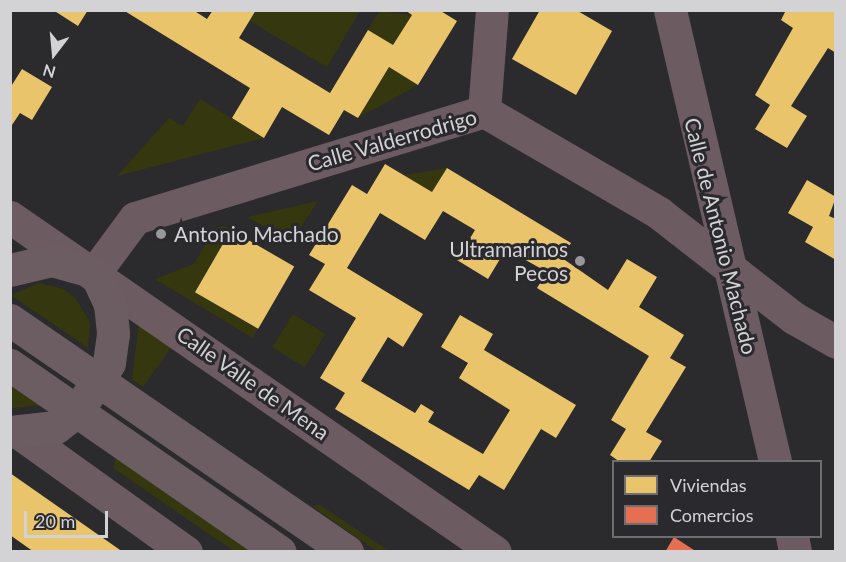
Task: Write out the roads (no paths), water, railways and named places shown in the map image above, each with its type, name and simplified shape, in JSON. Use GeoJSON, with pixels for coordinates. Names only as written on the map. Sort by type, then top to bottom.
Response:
{"type":"FeatureCollection","features":[{"type":"Feature","properties":{"kind":"main road"},"geometry":{"type":"LineString","coordinates":[[10,270],[52,260],[95,272],[110,304],[113,334],[108,363],[78,410],[56,427],[16,433]]}},
{"type":"Feature","properties":{"kind":"main road"},"geometry":{"type":"LineString","coordinates":[[10,320],[347,552]]}},
{"type":"Feature","properties":{"kind":"main road"},"geometry":{"type":"LineString","coordinates":[[10,365],[280,552]]}},
{"type":"Feature","properties":{"kind":"street"},"geometry":{"type":"LineString","coordinates":[[484,111],[492,10]]}},
{"type":"Feature","properties":{"kind":"street","name":"Calle de Antonio Machado"},"geometry":{"type":"LineString","coordinates":[[670,10],[775,460]]}},
{"type":"Feature","properties":{"kind":"street","name":"Calle Valderrodrigo"},"geometry":{"type":"LineString","coordinates":[[95,272],[135,218],[484,111],[659,213],[794,318],[836,342]]}},
{"type":"Feature","properties":{"kind":"street","name":"Calle Valle de Mena"},"geometry":{"type":"LineString","coordinates":[[10,217],[95,272],[495,552]]}},
{"type":"Feature","properties":{"kind":"street"},"geometry":{"type":"LineString","coordinates":[[16,433],[186,552]]}},
{"type":"Feature","properties":{"kind":"place","name":"Antonio Machado"},"geometry":{"type":"Point","coordinates":[161,234]}},
{"type":"Feature","properties":{"kind":"place","name":"Ultramarinos Pecos"},"geometry":{"type":"Point","coordinates":[580,261]}}]}
